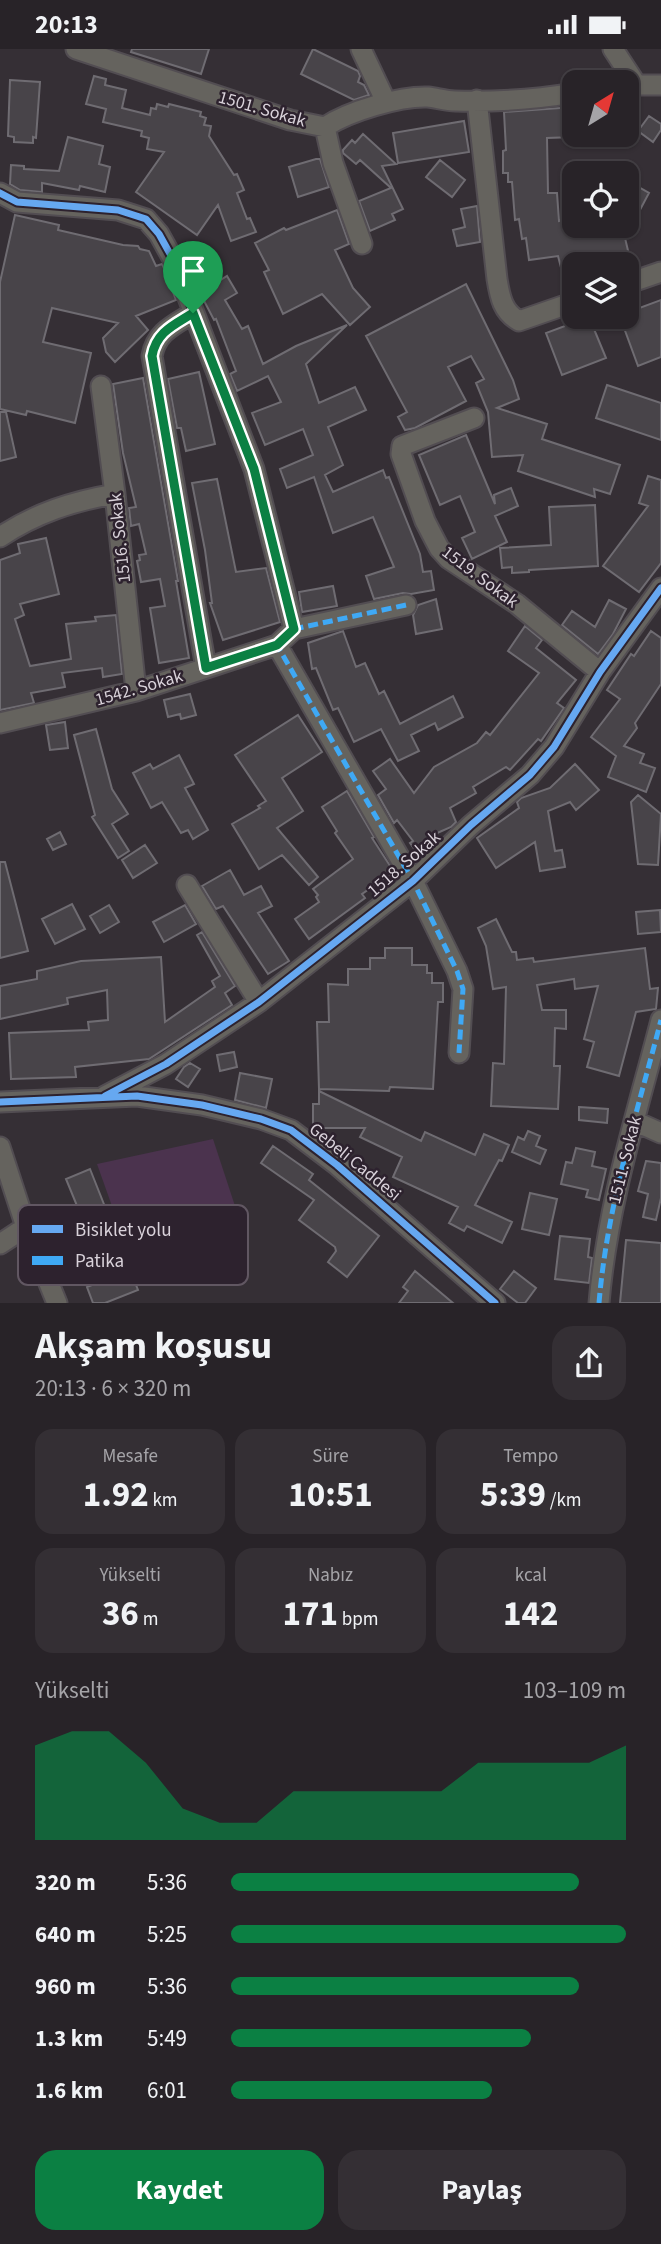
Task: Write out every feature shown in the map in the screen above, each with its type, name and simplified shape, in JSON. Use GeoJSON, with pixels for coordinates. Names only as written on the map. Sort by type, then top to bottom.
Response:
{"type":"FeatureCollection","features":[{"type":"Feature","properties":{"kind":"street","name":"1501. Sokak"},"geometry":{"type":"LineString","coordinates":[[76,49],[290,120],[325,127],[337,118],[386,102],[427,97],[454,101],[562,95]]}},
{"type":"Feature","properties":{"kind":"street"},"geometry":{"type":"LineString","coordinates":[[361,49],[386,102]]}},
{"type":"Feature","properties":{"kind":"street"},"geometry":{"type":"LineString","coordinates":[[613,49],[624,70]]}},
{"type":"Feature","properties":{"kind":"street"},"geometry":{"type":"LineString","coordinates":[[639,85],[661,85]]}},
{"type":"Feature","properties":{"kind":"street"},"geometry":{"type":"LineString","coordinates":[[477,100],[500,295],[509,315],[519,321],[562,306]]}},
{"type":"Feature","properties":{"kind":"street"},"geometry":{"type":"LineString","coordinates":[[325,127],[333,163],[362,244]]}},
{"type":"Feature","properties":{"kind":"street"},"geometry":{"type":"LineString","coordinates":[[0,193],[17,202],[118,210],[146,219],[159,234],[174,261],[254,469],[294,629]]}},
{"type":"Feature","properties":{"kind":"street"},"geometry":{"type":"LineString","coordinates":[[639,280],[661,272]]}},
{"type":"Feature","properties":{"kind":"street"},"geometry":{"type":"LineString","coordinates":[[193,313],[162,333],[154,345],[152,356],[206,668]]}},
{"type":"Feature","properties":{"kind":"street","name":"1516. Sokak"},"geometry":{"type":"LineString","coordinates":[[101,386],[136,691]]}},
{"type":"Feature","properties":{"kind":"street","name":"1519. Sokak"},"geometry":{"type":"LineString","coordinates":[[474,418],[402,446],[401,454],[433,540],[449,559],[517,604],[600,672]]}},
{"type":"Feature","properties":{"kind":"street"},"geometry":{"type":"LineString","coordinates":[[0,537],[49,510],[115,493]]}},
{"type":"Feature","properties":{"kind":"street","name":"1518. Sokak"},"geometry":{"type":"LineString","coordinates":[[105,1096],[166,1064],[259,1002],[413,881],[462,833],[530,775],[567,728],[600,672],[661,588]]}},
{"type":"Feature","properties":{"kind":"street"},"geometry":{"type":"LineString","coordinates":[[406,605],[294,629],[277,645],[413,881],[457,971],[463,989],[459,1053]]}},
{"type":"Feature","properties":{"kind":"street","name":"1542. Sokak"},"geometry":{"type":"LineString","coordinates":[[0,723],[136,691],[277,645]]}},
{"type":"Feature","properties":{"kind":"street"},"geometry":{"type":"LineString","coordinates":[[187,885],[259,1002]]}},
{"type":"Feature","properties":{"kind":"street","name":"1511. Sokak"},"geometry":{"type":"LineString","coordinates":[[599,1303],[608,1231],[661,1020]]}},
{"type":"Feature","properties":{"kind":"street","name":"Gebeli Caddesi"},"geometry":{"type":"LineString","coordinates":[[0,1102],[137,1096],[202,1105],[261,1119],[290,1130],[337,1165],[495,1303]]}},
{"type":"Feature","properties":{"kind":"street"},"geometry":{"type":"LineString","coordinates":[[634,1121],[661,1133]]}},
{"type":"Feature","properties":{"kind":"street"},"geometry":{"type":"LineString","coordinates":[[0,1147],[19,1205]]}},
{"type":"Feature","properties":{"kind":"street"},"geometry":{"type":"LineString","coordinates":[[0,1244],[18,1232]]}},
{"type":"Feature","properties":{"kind":"street"},"geometry":{"type":"LineString","coordinates":[[50,1285],[57,1303]]}},
{"type":"Feature","properties":{"kind":"shaded area"},"geometry":{"type":"Polygon","coordinates":[[[213,1139],[235,1205],[112,1205],[97,1164],[213,1139]]]}},
{"type":"Feature","properties":{"kind":"building"},"geometry":{"type":"Polygon","coordinates":[[[132,49],[209,49],[201,74],[131,52],[132,49]]]}},
{"type":"Feature","properties":{"kind":"building"},"geometry":{"type":"Polygon","coordinates":[[[313,49],[358,71],[358,82],[364,85],[369,95],[354,100],[301,74],[313,49]]]}},
{"type":"Feature","properties":{"kind":"building"},"geometry":{"type":"Polygon","coordinates":[[[94,76],[106,79],[105,85],[126,90],[122,108],[150,115],[151,108],[156,109],[157,104],[168,107],[169,104],[201,112],[200,116],[206,118],[204,125],[211,126],[209,136],[234,175],[237,174],[244,190],[237,193],[247,219],[250,218],[256,232],[231,241],[218,205],[197,235],[136,192],[164,152],[147,149],[149,138],[141,136],[142,131],[103,122],[106,109],[86,104],[94,76]]]}},
{"type":"Feature","properties":{"kind":"building"},"geometry":{"type":"Polygon","coordinates":[[[10,80],[40,82],[36,138],[33,137],[33,143],[14,142],[14,137],[8,136],[10,80]]]}},
{"type":"Feature","properties":{"kind":"building"},"geometry":{"type":"Polygon","coordinates":[[[562,108],[562,137],[547,138],[548,193],[557,193],[562,238],[625,238],[628,252],[562,252],[562,272],[558,256],[529,260],[526,238],[522,239],[519,219],[515,220],[512,182],[508,182],[508,173],[503,173],[503,151],[506,150],[504,112],[562,108]]]}},
{"type":"Feature","properties":{"kind":"building"},"geometry":{"type":"Polygon","coordinates":[[[649,116],[661,124],[661,130],[653,142],[639,130],[649,116]]]}},
{"type":"Feature","properties":{"kind":"building"},"geometry":{"type":"Polygon","coordinates":[[[464,121],[469,152],[398,163],[393,133],[464,121]]]}},
{"type":"Feature","properties":{"kind":"building"},"geometry":{"type":"Polygon","coordinates":[[[363,134],[396,164],[382,166],[403,209],[392,214],[395,220],[370,231],[359,201],[391,188],[360,160],[356,164],[343,153],[352,140],[355,143],[363,134]]]}},
{"type":"Feature","properties":{"kind":"building"},"geometry":{"type":"Polygon","coordinates":[[[68,137],[103,146],[99,164],[110,167],[105,192],[80,186],[79,190],[42,183],[42,192],[20,190],[10,184],[11,165],[24,166],[24,169],[59,171],[68,137]]]}},
{"type":"Feature","properties":{"kind":"building"},"geometry":{"type":"Polygon","coordinates":[[[320,159],[329,187],[298,197],[289,167],[320,159]]]}},
{"type":"Feature","properties":{"kind":"building"},"geometry":{"type":"Polygon","coordinates":[[[440,160],[465,180],[452,197],[426,177],[440,160]]]}},
{"type":"Feature","properties":{"kind":"building"},"geometry":{"type":"Polygon","coordinates":[[[639,187],[649,193],[639,212],[639,187]]]}},
{"type":"Feature","properties":{"kind":"building"},"geometry":{"type":"Polygon","coordinates":[[[477,206],[480,242],[457,246],[453,230],[465,227],[461,209],[477,206]]]}},
{"type":"Feature","properties":{"kind":"building"},"geometry":{"type":"Polygon","coordinates":[[[337,210],[349,244],[335,250],[353,288],[370,307],[350,325],[322,294],[283,314],[264,272],[269,270],[255,243],[284,228],[286,230],[337,210]]]}},
{"type":"Feature","properties":{"kind":"building"},"geometry":{"type":"Polygon","coordinates":[[[15,215],[59,225],[58,230],[138,246],[149,251],[156,266],[162,264],[176,300],[136,316],[148,330],[115,362],[106,352],[103,338],[118,323],[52,308],[43,342],[91,353],[75,423],[27,411],[26,415],[0,409],[0,282],[15,215]]]}},
{"type":"Feature","properties":{"kind":"building"},"geometry":{"type":"Polygon","coordinates":[[[227,276],[237,293],[225,300],[242,329],[248,326],[263,364],[296,346],[347,325],[306,364],[319,403],[355,387],[366,410],[328,427],[343,465],[325,475],[333,492],[383,470],[386,478],[389,477],[420,554],[423,572],[431,571],[434,590],[374,599],[366,576],[394,567],[373,517],[333,533],[314,477],[287,488],[280,469],[313,455],[303,429],[265,445],[252,413],[281,402],[268,376],[237,391],[230,374],[236,371],[216,319],[214,320],[200,293],[227,276]]]}},
{"type":"Feature","properties":{"kind":"building"},"geometry":{"type":"Polygon","coordinates":[[[466,284],[513,380],[519,399],[497,408],[547,424],[542,439],[620,465],[610,494],[594,489],[595,497],[518,471],[523,455],[492,457],[488,412],[476,383],[484,379],[471,356],[448,367],[466,401],[415,428],[405,430],[398,417],[407,412],[366,336],[466,284]]]}},
{"type":"Feature","properties":{"kind":"building"},"geometry":{"type":"Polygon","coordinates":[[[661,300],[661,357],[638,366],[624,329],[639,329],[639,308],[661,300]]]}},
{"type":"Feature","properties":{"kind":"building"},"geometry":{"type":"Polygon","coordinates":[[[562,327],[594,329],[606,358],[562,375],[546,333],[562,327]]]}},
{"type":"Feature","properties":{"kind":"building"},"geometry":{"type":"Polygon","coordinates":[[[199,372],[215,444],[186,451],[181,428],[177,428],[168,379],[199,372]]]}},
{"type":"Feature","properties":{"kind":"building"},"geometry":{"type":"Polygon","coordinates":[[[143,378],[189,658],[159,663],[150,608],[165,606],[160,579],[141,582],[137,561],[140,560],[139,555],[146,554],[139,524],[131,526],[129,508],[136,507],[123,453],[113,384],[143,378]]]}},
{"type":"Feature","properties":{"kind":"building"},"geometry":{"type":"Polygon","coordinates":[[[607,385],[661,403],[661,440],[596,418],[607,385]]]}},
{"type":"Feature","properties":{"kind":"building"},"geometry":{"type":"Polygon","coordinates":[[[0,412],[6,412],[16,457],[0,461],[0,412]]]}},
{"type":"Feature","properties":{"kind":"building"},"geometry":{"type":"Polygon","coordinates":[[[466,435],[495,504],[494,495],[511,488],[518,506],[495,516],[507,542],[472,559],[462,538],[475,532],[460,496],[440,505],[419,455],[466,435]]]}},
{"type":"Feature","properties":{"kind":"building"},"geometry":{"type":"Polygon","coordinates":[[[648,476],[661,480],[661,563],[639,592],[603,566],[648,506],[639,503],[648,476]]]}},
{"type":"Feature","properties":{"kind":"building"},"geometry":{"type":"Polygon","coordinates":[[[217,479],[236,572],[266,568],[280,622],[223,640],[210,603],[205,550],[192,483],[217,479]]]}},
{"type":"Feature","properties":{"kind":"building"},"geometry":{"type":"Polygon","coordinates":[[[595,505],[598,566],[512,573],[512,567],[502,568],[500,548],[551,545],[549,507],[595,505]]]}},
{"type":"Feature","properties":{"kind":"building"},"geometry":{"type":"Polygon","coordinates":[[[46,538],[59,594],[20,604],[24,615],[15,619],[30,666],[71,659],[66,624],[96,621],[95,617],[116,615],[122,674],[103,677],[102,668],[62,673],[65,687],[31,693],[34,703],[0,710],[0,560],[20,553],[18,544],[46,538]]]}},
{"type":"Feature","properties":{"kind":"building"},"geometry":{"type":"Polygon","coordinates":[[[333,586],[337,606],[302,612],[299,592],[333,586]]]}},
{"type":"Feature","properties":{"kind":"building"},"geometry":{"type":"Polygon","coordinates":[[[436,599],[442,629],[416,634],[413,615],[418,605],[436,599]]]}},
{"type":"Feature","properties":{"kind":"building"},"geometry":{"type":"Polygon","coordinates":[[[609,600],[626,609],[613,634],[598,654],[562,625],[572,611],[595,627],[609,600]]]}},
{"type":"Feature","properties":{"kind":"building"},"geometry":{"type":"Polygon","coordinates":[[[525,626],[542,640],[536,648],[576,680],[557,703],[564,708],[541,741],[538,739],[510,770],[506,767],[473,787],[476,793],[450,808],[456,822],[435,834],[439,839],[423,854],[418,854],[410,843],[413,841],[397,820],[394,823],[378,795],[386,789],[373,771],[390,759],[414,793],[434,767],[477,743],[486,732],[490,735],[539,673],[508,651],[525,626]]]}},
{"type":"Feature","properties":{"kind":"building"},"geometry":{"type":"Polygon","coordinates":[[[343,631],[356,667],[365,663],[379,694],[384,691],[400,724],[453,696],[463,717],[438,730],[435,723],[411,735],[419,751],[398,761],[381,729],[354,742],[338,708],[333,710],[316,668],[312,669],[308,643],[343,631]]]}},
{"type":"Feature","properties":{"kind":"building"},"geometry":{"type":"Polygon","coordinates":[[[651,631],[661,638],[661,684],[635,723],[637,728],[624,746],[644,754],[640,763],[655,768],[646,792],[608,777],[616,756],[591,737],[620,699],[607,690],[631,654],[634,656],[651,631]]]}},
{"type":"Feature","properties":{"kind":"building"},"geometry":{"type":"Polygon","coordinates":[[[190,694],[196,715],[181,719],[180,714],[168,717],[164,700],[190,694]]]}},
{"type":"Feature","properties":{"kind":"building"},"geometry":{"type":"Polygon","coordinates":[[[298,715],[322,752],[282,778],[303,811],[277,828],[318,877],[309,885],[282,855],[259,869],[232,824],[260,808],[258,806],[266,801],[235,755],[298,715]]]}},
{"type":"Feature","properties":{"kind":"building"},"geometry":{"type":"Polygon","coordinates":[[[65,722],[68,748],[50,750],[46,725],[65,722]]]}},
{"type":"Feature","properties":{"kind":"building"},"geometry":{"type":"Polygon","coordinates":[[[96,729],[112,789],[128,814],[112,824],[129,851],[118,858],[92,817],[95,815],[74,735],[96,729]]]}},
{"type":"Feature","properties":{"kind":"building"},"geometry":{"type":"Polygon","coordinates":[[[179,755],[194,784],[185,788],[208,830],[193,839],[188,830],[181,833],[162,802],[151,808],[133,773],[150,764],[153,769],[179,755]]]}},
{"type":"Feature","properties":{"kind":"building"},"geometry":{"type":"Polygon","coordinates":[[[575,764],[599,790],[576,810],[570,802],[548,811],[555,851],[562,850],[565,867],[540,871],[535,842],[496,868],[477,838],[519,808],[517,802],[521,798],[550,788],[575,764]]]}},
{"type":"Feature","properties":{"kind":"building"},"geometry":{"type":"Polygon","coordinates":[[[347,791],[394,872],[362,894],[365,898],[309,939],[295,919],[319,902],[313,889],[353,859],[335,833],[337,831],[322,807],[347,791]]]}},
{"type":"Feature","properties":{"kind":"building"},"geometry":{"type":"Polygon","coordinates":[[[638,795],[661,814],[658,865],[638,864],[631,802],[638,795]]]}},
{"type":"Feature","properties":{"kind":"building"},"geometry":{"type":"Polygon","coordinates":[[[60,832],[66,844],[53,850],[47,839],[60,832]]]}},
{"type":"Feature","properties":{"kind":"building"},"geometry":{"type":"Polygon","coordinates":[[[145,845],[157,863],[133,878],[122,860],[145,845]]]}},
{"type":"Feature","properties":{"kind":"building"},"geometry":{"type":"Polygon","coordinates":[[[0,862],[5,862],[28,951],[0,958],[0,862]]]}},
{"type":"Feature","properties":{"kind":"building"},"geometry":{"type":"Polygon","coordinates":[[[230,870],[244,895],[261,886],[272,906],[258,913],[289,961],[268,974],[223,906],[216,909],[202,886],[230,870]]]}},
{"type":"Feature","properties":{"kind":"building"},"geometry":{"type":"Polygon","coordinates":[[[72,904],[85,929],[55,944],[42,919],[72,904]]]}},
{"type":"Feature","properties":{"kind":"building"},"geometry":{"type":"Polygon","coordinates":[[[109,905],[119,922],[100,933],[90,916],[109,905]]]}},
{"type":"Feature","properties":{"kind":"building"},"geometry":{"type":"Polygon","coordinates":[[[185,905],[196,924],[164,942],[153,922],[185,905]]]}},
{"type":"Feature","properties":{"kind":"building"},"geometry":{"type":"Polygon","coordinates":[[[660,910],[661,932],[638,934],[636,912],[660,910]]]}},
{"type":"Feature","properties":{"kind":"building"},"geometry":{"type":"Polygon","coordinates":[[[496,919],[512,952],[516,952],[517,960],[533,958],[534,962],[645,948],[650,989],[658,988],[656,1009],[636,1012],[619,1076],[587,1067],[594,1042],[584,1039],[598,986],[575,989],[574,979],[537,985],[542,1010],[566,1010],[566,1029],[555,1028],[554,1066],[560,1066],[558,1109],[491,1106],[493,1063],[504,1064],[506,987],[493,989],[486,946],[478,928],[496,919]]]}},
{"type":"Feature","properties":{"kind":"building"},"geometry":{"type":"Polygon","coordinates":[[[202,932],[235,986],[225,993],[232,1005],[149,1059],[75,1067],[76,1077],[11,1079],[9,1033],[89,1030],[88,1022],[108,1020],[107,990],[67,998],[68,1004],[0,1019],[0,986],[37,979],[37,971],[81,961],[161,957],[165,1022],[215,987],[212,981],[220,976],[197,935],[202,932]]]}},
{"type":"Feature","properties":{"kind":"building"},"geometry":{"type":"Polygon","coordinates":[[[385,948],[412,948],[412,965],[427,965],[427,973],[432,973],[432,983],[443,983],[443,1002],[438,1002],[433,1089],[319,1089],[317,1022],[329,1022],[328,984],[348,985],[348,969],[370,969],[370,958],[385,958],[385,948]]]}},
{"type":"Feature","properties":{"kind":"building"},"geometry":{"type":"Polygon","coordinates":[[[234,1052],[237,1067],[220,1071],[217,1055],[234,1052]]]}},
{"type":"Feature","properties":{"kind":"building"},"geometry":{"type":"Polygon","coordinates":[[[190,1063],[200,1069],[188,1087],[176,1079],[190,1063]]]}},
{"type":"Feature","properties":{"kind":"building"},"geometry":{"type":"Polygon","coordinates":[[[240,1073],[272,1079],[266,1108],[235,1100],[240,1073]]]}},
{"type":"Feature","properties":{"kind":"building"},"geometry":{"type":"Polygon","coordinates":[[[319,1091],[421,1141],[425,1132],[475,1155],[484,1134],[509,1145],[475,1205],[512,1222],[502,1243],[467,1226],[464,1231],[449,1223],[458,1207],[393,1177],[402,1157],[360,1137],[365,1128],[313,1128],[313,1104],[319,1104],[319,1091]]]}},
{"type":"Feature","properties":{"kind":"building"},"geometry":{"type":"Polygon","coordinates":[[[579,1107],[608,1109],[607,1123],[579,1120],[579,1107]]]}},
{"type":"Feature","properties":{"kind":"building"},"geometry":{"type":"Polygon","coordinates":[[[528,1131],[540,1136],[536,1146],[546,1150],[540,1164],[512,1152],[518,1137],[524,1140],[528,1131]]]}},
{"type":"Feature","properties":{"kind":"building"},"geometry":{"type":"Polygon","coordinates":[[[273,1146],[313,1174],[309,1180],[379,1236],[347,1277],[328,1262],[336,1251],[335,1247],[299,1220],[314,1200],[261,1163],[273,1146]]]}},
{"type":"Feature","properties":{"kind":"building"},"geometry":{"type":"Polygon","coordinates":[[[576,1148],[595,1152],[592,1166],[606,1169],[599,1200],[586,1197],[588,1190],[561,1184],[566,1162],[572,1163],[576,1148]]]}},
{"type":"Feature","properties":{"kind":"building"},"geometry":{"type":"Polygon","coordinates":[[[646,1161],[661,1163],[661,1198],[656,1220],[643,1217],[648,1194],[638,1191],[646,1161]]]}},
{"type":"Feature","properties":{"kind":"building"},"geometry":{"type":"Polygon","coordinates":[[[90,1169],[104,1205],[77,1205],[66,1179],[90,1169]]]}},
{"type":"Feature","properties":{"kind":"building"},"geometry":{"type":"Polygon","coordinates":[[[530,1193],[557,1199],[549,1235],[522,1229],[530,1193]]]}},
{"type":"Feature","properties":{"kind":"building"},"geometry":{"type":"Polygon","coordinates":[[[560,1236],[590,1239],[588,1257],[592,1258],[589,1283],[555,1279],[560,1236]]]}},
{"type":"Feature","properties":{"kind":"building"},"geometry":{"type":"Polygon","coordinates":[[[626,1240],[661,1243],[661,1303],[620,1303],[626,1240]]]}},
{"type":"Feature","properties":{"kind":"building"},"geometry":{"type":"Polygon","coordinates":[[[415,1271],[453,1303],[399,1303],[408,1291],[403,1287],[415,1271]]]}},
{"type":"Feature","properties":{"kind":"building"},"geometry":{"type":"Polygon","coordinates":[[[514,1271],[536,1288],[525,1303],[518,1303],[500,1289],[514,1271]]]}},
{"type":"Feature","properties":{"kind":"building"},"geometry":{"type":"Polygon","coordinates":[[[136,1285],[138,1290],[105,1303],[93,1303],[87,1287],[136,1285]]]}},
{"type":"Feature","properties":{"kind":"marked path"},"geometry":{"type":"LineString","coordinates":[[193,313],[162,335],[152,356],[206,668]]}},
{"type":"Feature","properties":{"kind":"marked path"},"geometry":{"type":"LineString","coordinates":[[406,605],[294,629],[277,645],[413,881],[457,971],[463,989],[459,1053]]}},
{"type":"Feature","properties":{"kind":"marked path"},"geometry":{"type":"LineString","coordinates":[[599,1303],[616,1195],[661,1020]]}},
{"type":"Feature","properties":{"kind":"cycle path"},"geometry":{"type":"LineString","coordinates":[[0,193],[17,202],[118,210],[146,219],[159,234],[174,261],[254,469],[294,629]]}},
{"type":"Feature","properties":{"kind":"cycle path"},"geometry":{"type":"LineString","coordinates":[[105,1096],[166,1064],[259,1002],[413,881],[471,825],[530,775],[554,747],[600,672],[661,588]]}},
{"type":"Feature","properties":{"kind":"cycle path"},"geometry":{"type":"LineString","coordinates":[[0,1102],[137,1096],[202,1105],[261,1119],[291,1130],[337,1165],[495,1303]]}},
{"type":"Feature","properties":{"kind":"route"},"geometry":{"type":"LineString","coordinates":[[193,313],[254,469],[294,629],[277,645],[206,668],[152,356],[154,345],[162,333],[193,313]]}}]}
